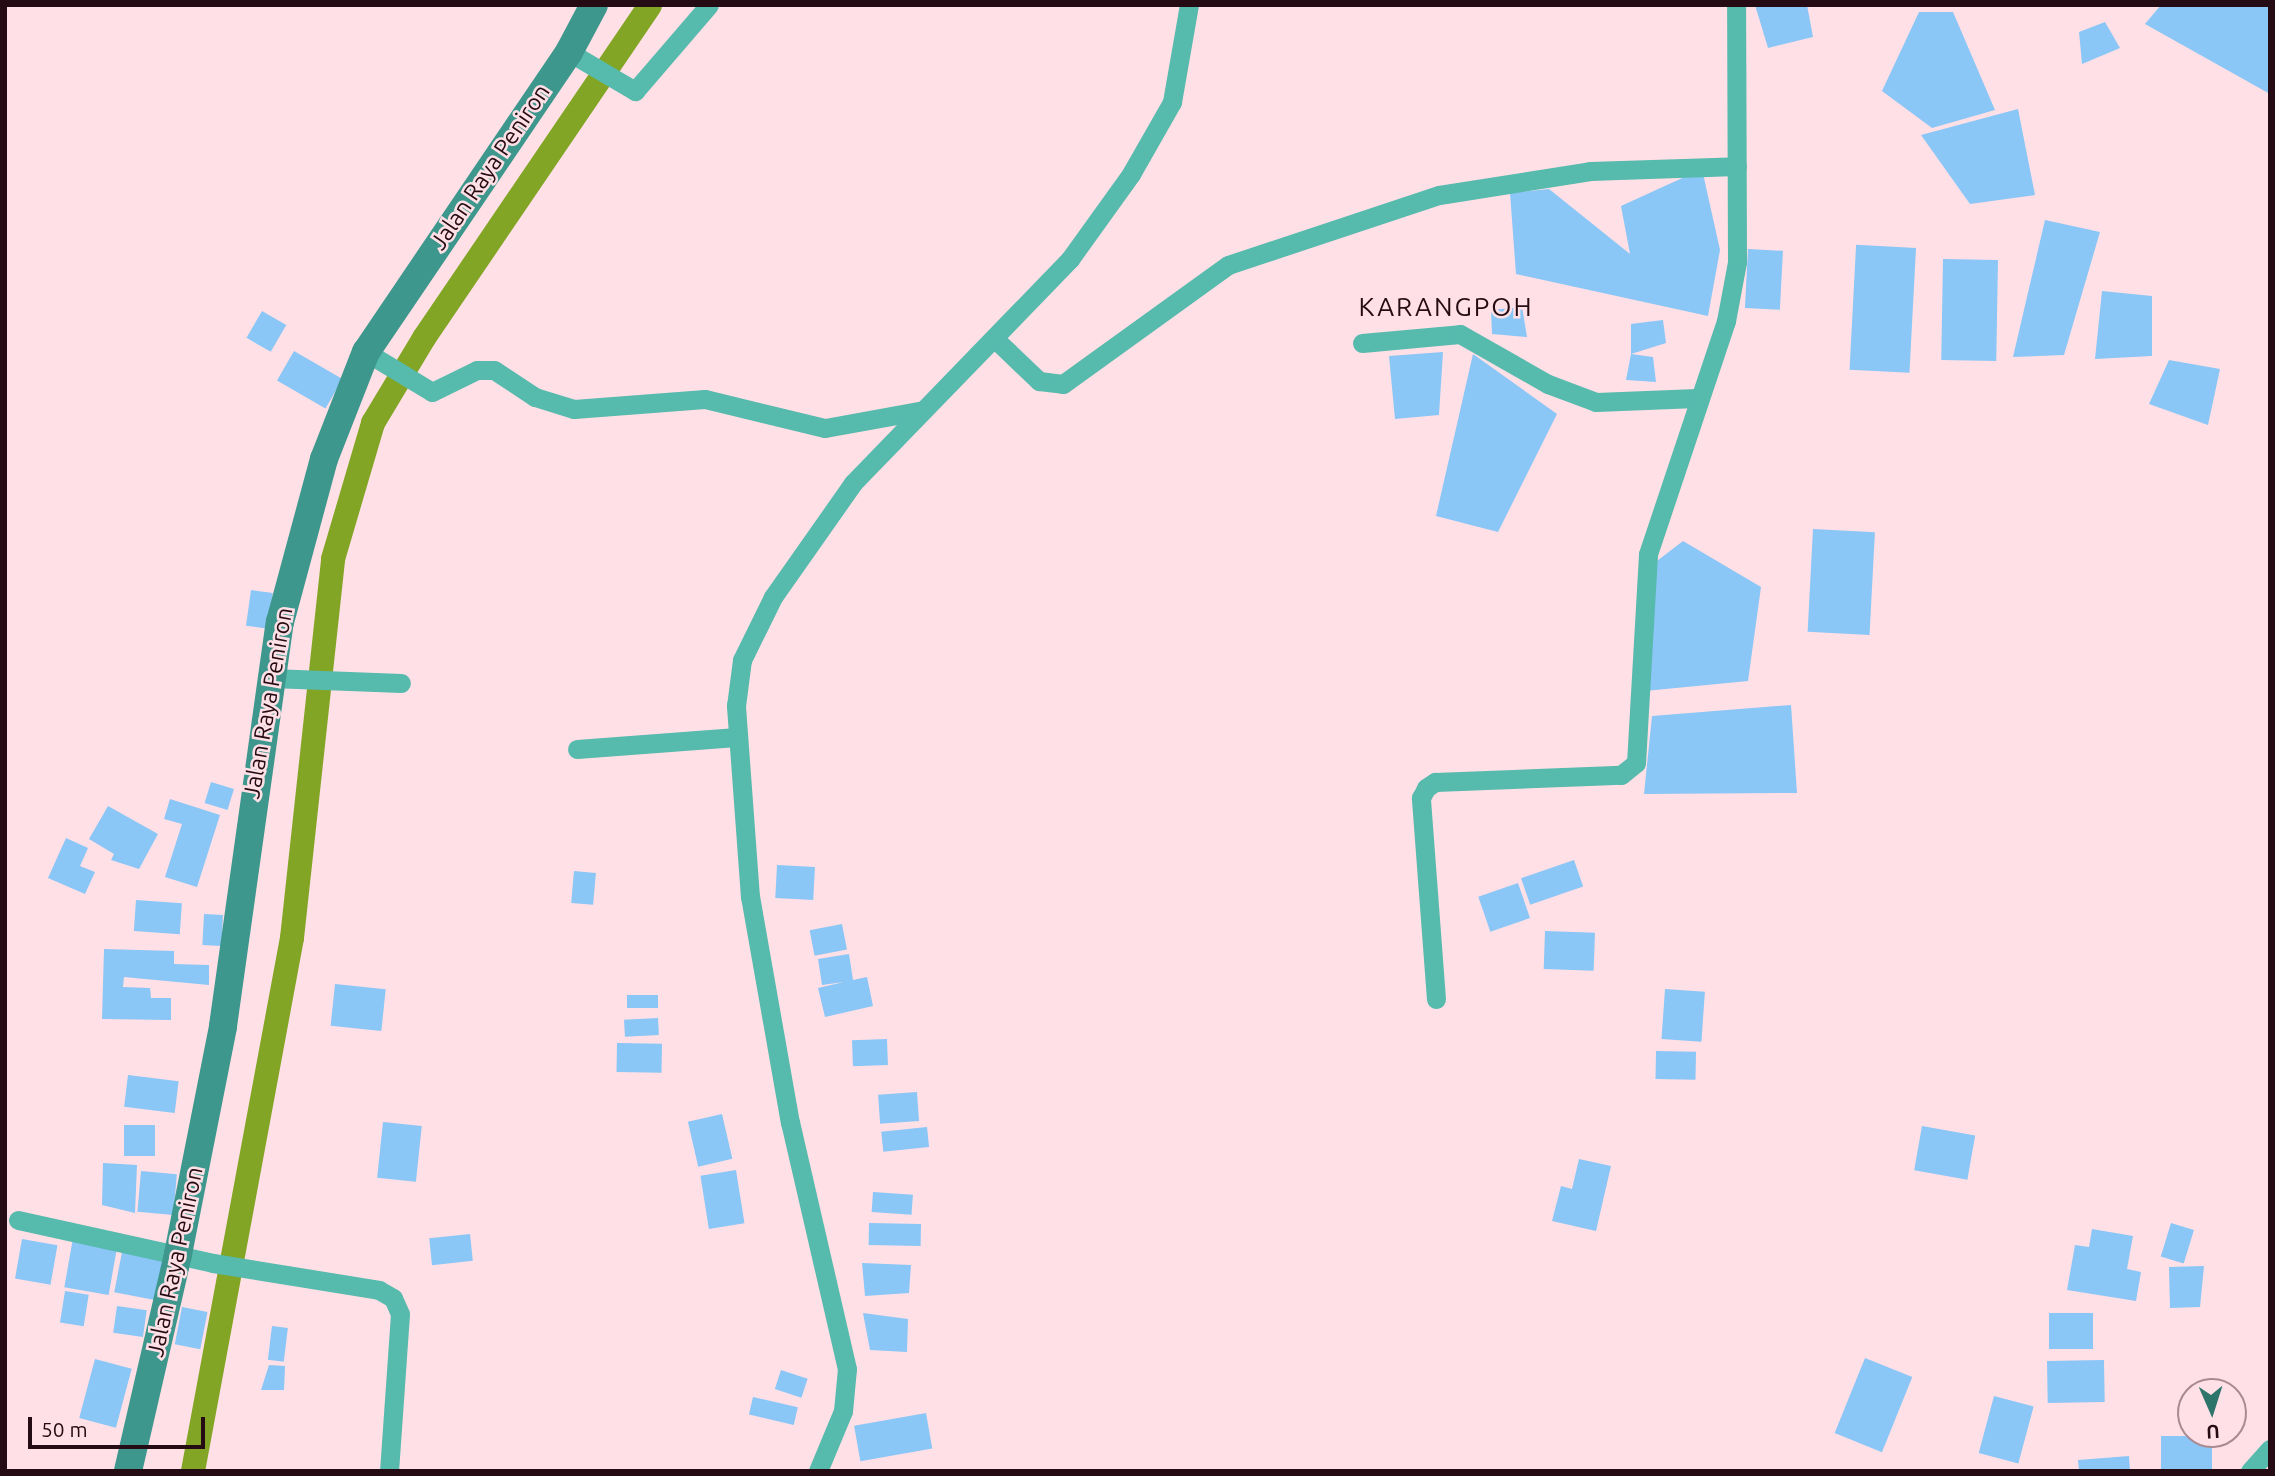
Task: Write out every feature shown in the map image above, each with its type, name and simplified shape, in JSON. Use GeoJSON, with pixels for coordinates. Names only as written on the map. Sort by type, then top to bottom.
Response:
{"type":"FeatureCollection","features":[{"type":"Feature","properties":{"kind":"main road","name":"Jalan Raya Peniron"},"geometry":{"type":"LineString","coordinates":[[128,1471],[178,1254],[223,1026],[280,622],[321,471],[366,352],[581,59],[594,5]]}},
{"type":"Feature","properties":{"kind":"street"},"geometry":{"type":"LineString","coordinates":[[581,59],[622,86],[635,91],[709,5]]}},
{"type":"Feature","properties":{"kind":"street"},"geometry":{"type":"LineString","coordinates":[[818,1471],[844,1411],[847,1368],[790,1124],[750,897],[737,737],[736,706],[742,660],[774,597],[853,483],[919,411],[995,339],[1070,259],[1155,135],[1172,102],[1189,5]]}},
{"type":"Feature","properties":{"kind":"street"},"geometry":{"type":"LineString","coordinates":[[1436,999],[1421,798],[1435,782],[1621,775],[1636,764],[1648,554],[1698,398],[1726,321],[1737,262],[1736,5]]}},
{"type":"Feature","properties":{"kind":"street"},"geometry":{"type":"LineString","coordinates":[[995,339],[1039,381],[1063,384],[1228,265],[1439,195],[1590,171],[1737,166]]}},
{"type":"Feature","properties":{"kind":"street"},"geometry":{"type":"LineString","coordinates":[[1362,343],[1460,334],[1548,384],[1596,402],[1698,398]]}},
{"type":"Feature","properties":{"kind":"street"},"geometry":{"type":"LineString","coordinates":[[366,352],[428,390],[487,369],[535,397],[574,409],[705,398],[820,428],[919,411]]}},
{"type":"Feature","properties":{"kind":"street"},"geometry":{"type":"LineString","coordinates":[[271,678],[401,683]]}},
{"type":"Feature","properties":{"kind":"street"},"geometry":{"type":"LineString","coordinates":[[577,749],[737,737]]}},
{"type":"Feature","properties":{"kind":"street"},"geometry":{"type":"LineString","coordinates":[[19,1220],[213,1263],[379,1290],[398,1302],[389,1471]]}},
{"type":"Feature","properties":{"kind":"street"},"geometry":{"type":"LineString","coordinates":[[2250,1471],[2270,1449]]}},
{"type":"Feature","properties":{"kind":"building"},"geometry":{"type":"Polygon","coordinates":[[[1755,5],[1807,5],[1813,37],[1768,48],[1755,5]]]}},
{"type":"Feature","properties":{"kind":"building"},"geometry":{"type":"Polygon","coordinates":[[[2161,5],[2270,5],[2270,94],[2145,24],[2161,5]]]}},
{"type":"Feature","properties":{"kind":"building"},"geometry":{"type":"Polygon","coordinates":[[[1919,12],[1953,12],[1995,110],[1932,128],[1882,91],[1919,12]]]}},
{"type":"Feature","properties":{"kind":"building"},"geometry":{"type":"Polygon","coordinates":[[[2105,22],[2120,48],[2082,64],[2079,32],[2105,22]]]}},
{"type":"Feature","properties":{"kind":"building"},"geometry":{"type":"Polygon","coordinates":[[[2018,109],[2035,195],[1970,204],[1921,135],[2018,109]]]}},
{"type":"Feature","properties":{"kind":"building"},"geometry":{"type":"Polygon","coordinates":[[[1702,169],[1720,250],[1708,316],[1516,274],[1510,193],[1549,189],[1630,254],[1621,206],[1702,169]]]}},
{"type":"Feature","properties":{"kind":"building"},"geometry":{"type":"Polygon","coordinates":[[[2045,220],[2100,232],[2064,355],[2013,357],[2045,220]]]}},
{"type":"Feature","properties":{"kind":"building"},"geometry":{"type":"Polygon","coordinates":[[[1856,245],[1916,248],[1909,373],[1850,370],[1856,245]]]}},
{"type":"Feature","properties":{"kind":"building"},"geometry":{"type":"Polygon","coordinates":[[[1748,249],[1783,251],[1780,310],[1745,308],[1748,249]]]}},
{"type":"Feature","properties":{"kind":"building"},"geometry":{"type":"Polygon","coordinates":[[[1943,259],[1998,260],[1996,361],[1941,360],[1943,259]]]}},
{"type":"Feature","properties":{"kind":"building"},"geometry":{"type":"Polygon","coordinates":[[[2102,291],[2152,296],[2152,356],[2095,359],[2102,291]]]}},
{"type":"Feature","properties":{"kind":"building"},"geometry":{"type":"Polygon","coordinates":[[[1522,307],[1527,337],[1492,334],[1491,310],[1522,307]]]}},
{"type":"Feature","properties":{"kind":"building"},"geometry":{"type":"Polygon","coordinates":[[[262,311],[286,325],[271,352],[246,338],[262,311]]]}},
{"type":"Feature","properties":{"kind":"building"},"geometry":{"type":"Polygon","coordinates":[[[1663,320],[1666,343],[1631,354],[1631,324],[1663,320]]]}},
{"type":"Feature","properties":{"kind":"building"},"geometry":{"type":"Polygon","coordinates":[[[294,351],[342,379],[325,408],[277,380],[294,351]]]}},
{"type":"Feature","properties":{"kind":"building"},"geometry":{"type":"Polygon","coordinates":[[[1443,352],[1439,415],[1395,419],[1389,356],[1443,352]]]}},
{"type":"Feature","properties":{"kind":"building"},"geometry":{"type":"Polygon","coordinates":[[[1473,354],[1557,414],[1498,532],[1436,516],[1473,354]]]}},
{"type":"Feature","properties":{"kind":"building"},"geometry":{"type":"Polygon","coordinates":[[[1631,354],[1653,357],[1656,382],[1626,380],[1631,354]]]}},
{"type":"Feature","properties":{"kind":"building"},"geometry":{"type":"Polygon","coordinates":[[[2169,360],[2220,369],[2208,425],[2149,404],[2169,360]]]}},
{"type":"Feature","properties":{"kind":"building"},"geometry":{"type":"Polygon","coordinates":[[[1813,529],[1875,532],[1870,635],[1808,632],[1813,529]]]}},
{"type":"Feature","properties":{"kind":"building"},"geometry":{"type":"Polygon","coordinates":[[[1683,541],[1761,587],[1748,681],[1645,691],[1653,564],[1683,541]]]}},
{"type":"Feature","properties":{"kind":"building"},"geometry":{"type":"Polygon","coordinates":[[[251,590],[273,593],[268,629],[246,626],[251,590]]]}},
{"type":"Feature","properties":{"kind":"building"},"geometry":{"type":"Polygon","coordinates":[[[1791,705],[1797,793],[1644,794],[1652,716],[1791,705]]]}},
{"type":"Feature","properties":{"kind":"building"},"geometry":{"type":"Polygon","coordinates":[[[211,782],[234,789],[228,810],[205,803],[211,782]]]}},
{"type":"Feature","properties":{"kind":"building"},"geometry":{"type":"Polygon","coordinates":[[[170,799],[220,815],[197,887],[165,877],[182,824],[164,819],[170,799]]]}},
{"type":"Feature","properties":{"kind":"building"},"geometry":{"type":"Polygon","coordinates":[[[108,806],[158,834],[139,869],[111,860],[114,854],[89,839],[108,806]]]}},
{"type":"Feature","properties":{"kind":"building"},"geometry":{"type":"Polygon","coordinates":[[[66,838],[88,848],[80,866],[95,872],[85,894],[48,878],[66,838]]]}},
{"type":"Feature","properties":{"kind":"building"},"geometry":{"type":"Polygon","coordinates":[[[1574,860],[1583,886],[1530,905],[1521,878],[1574,860]]]}},
{"type":"Feature","properties":{"kind":"building"},"geometry":{"type":"Polygon","coordinates":[[[777,865],[815,867],[813,900],[775,898],[777,865]]]}},
{"type":"Feature","properties":{"kind":"building"},"geometry":{"type":"Polygon","coordinates":[[[574,871],[596,873],[593,905],[571,903],[574,871]]]}},
{"type":"Feature","properties":{"kind":"building"},"geometry":{"type":"Polygon","coordinates":[[[1518,883],[1530,918],[1490,932],[1478,897],[1518,883]]]}},
{"type":"Feature","properties":{"kind":"building"},"geometry":{"type":"Polygon","coordinates":[[[136,900],[182,903],[180,934],[134,931],[136,900]]]}},
{"type":"Feature","properties":{"kind":"building"},"geometry":{"type":"Polygon","coordinates":[[[204,914],[223,915],[221,946],[202,945],[204,914]]]}},
{"type":"Feature","properties":{"kind":"building"},"geometry":{"type":"Polygon","coordinates":[[[842,924],[847,950],[815,956],[810,930],[842,924]]]}},
{"type":"Feature","properties":{"kind":"building"},"geometry":{"type":"Polygon","coordinates":[[[1545,931],[1595,933],[1594,971],[1544,969],[1545,931]]]}},
{"type":"Feature","properties":{"kind":"building"},"geometry":{"type":"Polygon","coordinates":[[[104,949],[174,951],[174,964],[209,965],[209,985],[124,977],[123,987],[150,988],[151,998],[171,998],[171,1020],[102,1019],[104,949]]]}},
{"type":"Feature","properties":{"kind":"building"},"geometry":{"type":"Polygon","coordinates":[[[849,954],[853,980],[867,977],[873,1006],[825,1017],[818,988],[844,982],[822,985],[818,959],[849,954]]]}},
{"type":"Feature","properties":{"kind":"building"},"geometry":{"type":"Polygon","coordinates":[[[335,984],[386,989],[381,1031],[331,1026],[335,984]]]}},
{"type":"Feature","properties":{"kind":"building"},"geometry":{"type":"Polygon","coordinates":[[[1665,989],[1705,992],[1701,1042],[1662,1039],[1665,989]]]}},
{"type":"Feature","properties":{"kind":"building"},"geometry":{"type":"Polygon","coordinates":[[[627,995],[658,995],[658,1008],[627,1008],[627,995]]]}},
{"type":"Feature","properties":{"kind":"building"},"geometry":{"type":"Polygon","coordinates":[[[658,1018],[659,1035],[625,1037],[624,1020],[658,1018]]]}},
{"type":"Feature","properties":{"kind":"building"},"geometry":{"type":"Polygon","coordinates":[[[887,1039],[888,1065],[853,1066],[852,1040],[887,1039]]]}},
{"type":"Feature","properties":{"kind":"building"},"geometry":{"type":"Polygon","coordinates":[[[617,1043],[662,1044],[661,1073],[616,1072],[617,1043]]]}},
{"type":"Feature","properties":{"kind":"building"},"geometry":{"type":"Polygon","coordinates":[[[1656,1051],[1696,1052],[1696,1080],[1656,1079],[1656,1051]]]}},
{"type":"Feature","properties":{"kind":"building"},"geometry":{"type":"Polygon","coordinates":[[[128,1075],[179,1081],[175,1113],[124,1107],[128,1075]]]}},
{"type":"Feature","properties":{"kind":"building"},"geometry":{"type":"Polygon","coordinates":[[[917,1092],[919,1121],[880,1124],[878,1095],[917,1092]]]}},
{"type":"Feature","properties":{"kind":"building"},"geometry":{"type":"Polygon","coordinates":[[[722,1114],[732,1159],[698,1167],[688,1122],[722,1114]]]}},
{"type":"Feature","properties":{"kind":"building"},"geometry":{"type":"Polygon","coordinates":[[[383,1122],[422,1126],[416,1182],[377,1178],[383,1122]]]}},
{"type":"Feature","properties":{"kind":"building"},"geometry":{"type":"Polygon","coordinates":[[[124,1125],[155,1125],[155,1156],[124,1156],[124,1125]]]}},
{"type":"Feature","properties":{"kind":"building"},"geometry":{"type":"Polygon","coordinates":[[[1922,1126],[1975,1135],[1967,1180],[1914,1170],[1922,1126]]]}},
{"type":"Feature","properties":{"kind":"building"},"geometry":{"type":"Polygon","coordinates":[[[927,1127],[929,1147],[883,1152],[881,1132],[927,1127]]]}},
{"type":"Feature","properties":{"kind":"building"},"geometry":{"type":"Polygon","coordinates":[[[1579,1159],[1611,1166],[1596,1231],[1552,1221],[1561,1186],[1572,1189],[1579,1159]]]}},
{"type":"Feature","properties":{"kind":"building"},"geometry":{"type":"Polygon","coordinates":[[[103,1163],[137,1165],[135,1213],[102,1205],[103,1163]]]}},
{"type":"Feature","properties":{"kind":"building"},"geometry":{"type":"Polygon","coordinates":[[[736,1170],[744,1223],[709,1229],[700,1176],[736,1170]]]}},
{"type":"Feature","properties":{"kind":"building"},"geometry":{"type":"Polygon","coordinates":[[[141,1171],[177,1174],[173,1215],[137,1212],[141,1171]]]}},
{"type":"Feature","properties":{"kind":"building"},"geometry":{"type":"Polygon","coordinates":[[[873,1192],[913,1195],[912,1215],[872,1212],[873,1192]]]}},
{"type":"Feature","properties":{"kind":"building"},"geometry":{"type":"Polygon","coordinates":[[[869,1223],[921,1224],[921,1246],[869,1245],[869,1223]]]}},
{"type":"Feature","properties":{"kind":"building"},"geometry":{"type":"Polygon","coordinates":[[[2171,1223],[2194,1230],[2184,1263],[2161,1256],[2171,1223]]]}},
{"type":"Feature","properties":{"kind":"building"},"geometry":{"type":"Polygon","coordinates":[[[2092,1229],[2133,1236],[2127,1269],[2141,1272],[2136,1301],[2067,1290],[2075,1245],[2089,1247],[2092,1229]]]}},
{"type":"Feature","properties":{"kind":"building"},"geometry":{"type":"Polygon","coordinates":[[[470,1234],[473,1261],[432,1265],[429,1238],[470,1234]]]}},
{"type":"Feature","properties":{"kind":"building"},"geometry":{"type":"Polygon","coordinates":[[[73,1238],[117,1246],[109,1295],[64,1287],[73,1238]]]}},
{"type":"Feature","properties":{"kind":"building"},"geometry":{"type":"Polygon","coordinates":[[[22,1239],[57,1245],[51,1285],[15,1278],[22,1239]]]}},
{"type":"Feature","properties":{"kind":"building"},"geometry":{"type":"Polygon","coordinates":[[[123,1247],[166,1255],[157,1301],[114,1292],[123,1247]]]}},
{"type":"Feature","properties":{"kind":"building"},"geometry":{"type":"Polygon","coordinates":[[[862,1263],[911,1265],[909,1293],[865,1296],[862,1263]]]}},
{"type":"Feature","properties":{"kind":"building"},"geometry":{"type":"Polygon","coordinates":[[[2204,1266],[2200,1307],[2170,1308],[2169,1267],[2204,1266]]]}},
{"type":"Feature","properties":{"kind":"building"},"geometry":{"type":"Polygon","coordinates":[[[65,1291],[89,1295],[84,1326],[60,1323],[65,1291]]]}},
{"type":"Feature","properties":{"kind":"building"},"geometry":{"type":"Polygon","coordinates":[[[117,1306],[147,1310],[143,1337],[113,1333],[117,1306]]]}},
{"type":"Feature","properties":{"kind":"building"},"geometry":{"type":"Polygon","coordinates":[[[182,1307],[208,1312],[200,1349],[175,1344],[182,1307]]]}},
{"type":"Feature","properties":{"kind":"building"},"geometry":{"type":"Polygon","coordinates":[[[863,1313],[908,1319],[907,1352],[870,1350],[863,1313]]]}},
{"type":"Feature","properties":{"kind":"building"},"geometry":{"type":"Polygon","coordinates":[[[2049,1313],[2093,1313],[2093,1349],[2049,1349],[2049,1313]]]}},
{"type":"Feature","properties":{"kind":"building"},"geometry":{"type":"Polygon","coordinates":[[[272,1326],[288,1328],[284,1362],[268,1360],[272,1326]]]}},
{"type":"Feature","properties":{"kind":"building"},"geometry":{"type":"Polygon","coordinates":[[[1865,1358],[1912,1377],[1882,1452],[1835,1433],[1865,1358]]]}},
{"type":"Feature","properties":{"kind":"building"},"geometry":{"type":"Polygon","coordinates":[[[95,1359],[132,1369],[116,1428],[79,1418],[95,1359]]]}},
{"type":"Feature","properties":{"kind":"building"},"geometry":{"type":"Polygon","coordinates":[[[2104,1360],[2105,1402],[2048,1403],[2047,1361],[2104,1360]]]}},
{"type":"Feature","properties":{"kind":"building"},"geometry":{"type":"Polygon","coordinates":[[[269,1365],[285,1366],[284,1390],[261,1390],[269,1365]]]}},
{"type":"Feature","properties":{"kind":"building"},"geometry":{"type":"Polygon","coordinates":[[[781,1370],[808,1379],[801,1398],[775,1389],[781,1370]]]}},
{"type":"Feature","properties":{"kind":"building"},"geometry":{"type":"Polygon","coordinates":[[[1994,1396],[2034,1407],[2018,1464],[1979,1453],[1994,1396]]]}},
{"type":"Feature","properties":{"kind":"building"},"geometry":{"type":"Polygon","coordinates":[[[753,1397],[798,1407],[794,1425],[749,1415],[753,1397]]]}},
{"type":"Feature","properties":{"kind":"building"},"geometry":{"type":"Polygon","coordinates":[[[926,1413],[932,1448],[860,1461],[854,1426],[926,1413]]]}},
{"type":"Feature","properties":{"kind":"building"},"geometry":{"type":"Polygon","coordinates":[[[2161,1436],[2177,1436],[2177,1448],[2212,1448],[2212,1470],[2161,1470],[2161,1436]]]}},
{"type":"Feature","properties":{"kind":"building"},"geometry":{"type":"Polygon","coordinates":[[[2129,1456],[2130,1471],[2079,1471],[2078,1460],[2129,1456]]]}},
{"type":"Feature","properties":{"kind":"waterway"},"geometry":{"type":"LineString","coordinates":[[193,1471],[292,938],[333,559],[373,423],[424,338],[650,5]]}},
{"type":"Feature","properties":{"kind":"district","name":"KARANGPOH"},"geometry":{"type":"Point","coordinates":[1446,307]}}]}
